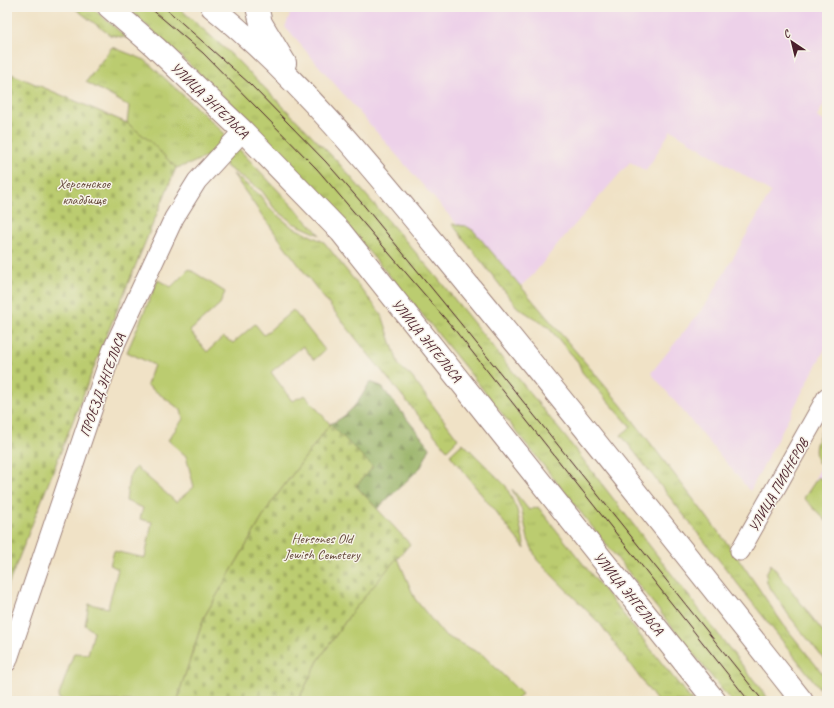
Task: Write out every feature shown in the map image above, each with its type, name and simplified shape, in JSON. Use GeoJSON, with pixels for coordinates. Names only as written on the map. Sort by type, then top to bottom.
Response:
{"type":"FeatureCollection","features":[{"type":"Feature","properties":{"kind":"main road","name":"УЛИЦА ЭНГЕЛЬСА"},"geometry":{"type":"LineString","coordinates":[[108,7],[155,47],[243,131],[341,232],[715,701]]}},
{"type":"Feature","properties":{"kind":"main road"},"geometry":{"type":"LineString","coordinates":[[212,7],[244,34],[321,113],[387,186],[601,446],[802,701]]}},
{"type":"Feature","properties":{"kind":"main road"},"geometry":{"type":"LineString","coordinates":[[257,7],[261,23],[293,78],[321,113]]}},
{"type":"Feature","properties":{"kind":"street","name":"ПРОЕЗД ЭНГЕЛЬСА"},"geometry":{"type":"LineString","coordinates":[[7,662],[112,351],[174,218],[197,181],[243,131]]}},
{"type":"Feature","properties":{"kind":"street","name":"УЛИЦА ПИОНЕРОВ"},"geometry":{"type":"LineString","coordinates":[[740,551],[827,397]]}},
{"type":"Feature","properties":{"kind":"shaded area"},"geometry":{"type":"Polygon","coordinates":[[[293,7],[827,7],[827,98],[817,117],[827,123],[827,345],[750,491],[651,373],[707,303],[771,192],[671,130],[646,171],[630,162],[556,246],[533,275],[515,291],[285,27],[293,7]]]}},
{"type":"Feature","properties":{"kind":"shaded area"},"geometry":{"type":"Polygon","coordinates":[[[827,457],[827,488],[814,480],[827,457]]]}},
{"type":"Feature","properties":{"kind":"green space"},"geometry":{"type":"Polygon","coordinates":[[[73,7],[91,7],[127,38],[110,35],[73,7]]]}},
{"type":"Feature","properties":{"kind":"green space"},"geometry":{"type":"Polygon","coordinates":[[[126,7],[178,7],[232,55],[336,160],[435,275],[567,439],[770,701],[731,701],[408,297],[311,185],[211,84],[126,7]]]}},
{"type":"Feature","properties":{"kind":"green space"},"geometry":{"type":"Polygon","coordinates":[[[112,47],[145,60],[225,134],[216,152],[190,164],[176,168],[150,142],[127,123],[129,106],[86,82],[112,47]]]}},
{"type":"Feature","properties":{"kind":"green space","name":"Херсонское кладбище"},"geometry":{"type":"Polygon","coordinates":[[[7,72],[127,123],[150,141],[176,168],[108,332],[7,588],[7,72]]]}},
{"type":"Feature","properties":{"kind":"green space"},"geometry":{"type":"Polygon","coordinates":[[[236,146],[320,235],[293,223],[274,208],[262,191],[227,167],[222,160],[236,146]]]}},
{"type":"Feature","properties":{"kind":"green space"},"geometry":{"type":"Polygon","coordinates":[[[233,174],[259,194],[271,210],[292,227],[324,242],[382,315],[399,366],[411,376],[458,439],[447,450],[337,314],[258,210],[233,174]]]}},
{"type":"Feature","properties":{"kind":"green space"},"geometry":{"type":"Polygon","coordinates":[[[452,224],[466,226],[474,231],[622,406],[736,555],[783,624],[827,679],[827,698],[621,435],[631,427],[582,372],[578,362],[548,327],[517,307],[452,224]]]}},
{"type":"Feature","properties":{"kind":"green space"},"geometry":{"type":"Polygon","coordinates":[[[189,269],[225,292],[220,304],[190,331],[207,352],[223,337],[233,343],[255,324],[264,335],[293,310],[325,350],[314,360],[303,346],[271,372],[292,401],[305,395],[330,424],[271,503],[204,617],[180,690],[178,701],[64,701],[58,698],[74,653],[88,654],[94,632],[85,625],[89,604],[108,608],[118,569],[110,565],[114,551],[145,558],[152,522],[140,519],[143,508],[126,501],[129,477],[136,467],[176,502],[194,487],[186,456],[168,440],[183,419],[181,410],[147,385],[154,365],[127,352],[158,280],[171,287],[189,269]]]}},
{"type":"Feature","properties":{"kind":"green space"},"geometry":{"type":"Polygon","coordinates":[[[370,382],[381,386],[430,448],[421,467],[377,509],[356,486],[330,424],[343,417],[354,407],[370,382]]]}},
{"type":"Feature","properties":{"kind":"green space"},"geometry":{"type":"Polygon","coordinates":[[[827,421],[827,449],[819,464],[816,458],[815,447],[827,421]]]}},
{"type":"Feature","properties":{"kind":"green space","name":"Hersones Old Jewish Cemetery"},"geometry":{"type":"Polygon","coordinates":[[[330,424],[373,467],[356,486],[410,544],[352,612],[318,661],[298,701],[178,701],[180,690],[204,617],[271,503],[330,424]]]}},
{"type":"Feature","properties":{"kind":"green space"},"geometry":{"type":"Polygon","coordinates":[[[463,443],[506,486],[517,510],[525,549],[450,455],[463,443]]]}},
{"type":"Feature","properties":{"kind":"green space"},"geometry":{"type":"Polygon","coordinates":[[[818,477],[827,482],[827,522],[804,498],[818,477]]]}},
{"type":"Feature","properties":{"kind":"green space"},"geometry":{"type":"Polygon","coordinates":[[[512,489],[529,510],[538,507],[692,701],[657,701],[601,625],[537,560],[528,539],[522,511],[512,489]]]}},
{"type":"Feature","properties":{"kind":"green space"},"geometry":{"type":"Polygon","coordinates":[[[396,559],[399,561],[415,599],[444,635],[483,655],[522,694],[516,701],[298,701],[318,661],[352,612],[396,559]]]}},
{"type":"Feature","properties":{"kind":"green space"},"geometry":{"type":"Polygon","coordinates":[[[771,564],[827,637],[827,663],[790,617],[767,583],[766,574],[771,564]]]}},
{"type":"Feature","properties":{"kind":"tram line"},"geometry":{"type":"LineString","coordinates":[[149,7],[203,53],[317,169],[454,329],[749,701]]}},
{"type":"Feature","properties":{"kind":"tram line"},"geometry":{"type":"LineString","coordinates":[[164,7],[250,84],[326,162],[361,202],[461,324],[763,701]]}}]}
